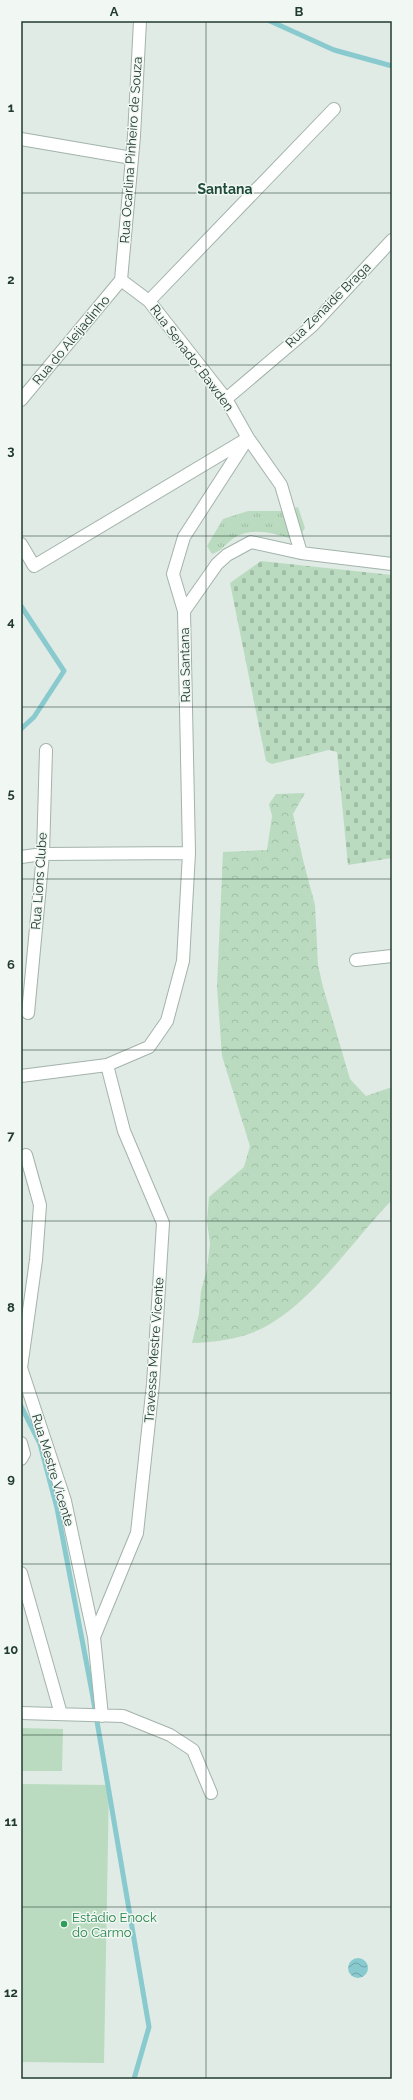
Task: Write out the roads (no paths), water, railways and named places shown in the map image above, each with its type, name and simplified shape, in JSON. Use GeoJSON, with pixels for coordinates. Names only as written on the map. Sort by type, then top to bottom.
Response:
{"type":"FeatureCollection","features":[{"type":"Feature","properties":{"kind":"street","name":"Rua Ocarlina Pinheiro de Souza"},"geometry":{"type":"LineString","coordinates":[[121,280],[132,158],[140,21]]}},
{"type":"Feature","properties":{"kind":"street"},"geometry":{"type":"LineString","coordinates":[[149,301],[334,109]]}},
{"type":"Feature","properties":{"kind":"street"},"geometry":{"type":"LineString","coordinates":[[21,139],[132,158]]}},
{"type":"Feature","properties":{"kind":"street","name":"Rua Zenaide Braga"},"geometry":{"type":"LineString","coordinates":[[226,399],[312,326],[392,240]]}},
{"type":"Feature","properties":{"kind":"street","name":"Rua Senador Bawden"},"geometry":{"type":"LineString","coordinates":[[121,280],[149,301],[226,399],[248,438],[281,485],[301,553]]}},
{"type":"Feature","properties":{"kind":"street","name":"Rua do Aleijadinho"},"geometry":{"type":"LineString","coordinates":[[21,400],[57,360],[121,280]]}},
{"type":"Feature","properties":{"kind":"street"},"geometry":{"type":"LineString","coordinates":[[21,544],[34,566],[248,438]]}},
{"type":"Feature","properties":{"kind":"street","name":"Rua Santana"},"geometry":{"type":"LineString","coordinates":[[21,1076],[107,1065],[149,1047],[167,1021],[183,961],[189,853],[184,611],[173,574],[184,537],[248,438]]}},
{"type":"Feature","properties":{"kind":"street"},"geometry":{"type":"LineString","coordinates":[[184,611],[217,564],[228,555],[251,542],[301,553],[392,564]]}},
{"type":"Feature","properties":{"kind":"street","name":"Rua Lions Clube"},"geometry":{"type":"LineString","coordinates":[[28,1013],[43,854],[46,750]]}},
{"type":"Feature","properties":{"kind":"street"},"geometry":{"type":"LineString","coordinates":[[21,857],[43,854],[189,853]]}},
{"type":"Feature","properties":{"kind":"street"},"geometry":{"type":"LineString","coordinates":[[356,960],[392,956]]}},
{"type":"Feature","properties":{"kind":"street","name":"Travessa Mestre Vicente"},"geometry":{"type":"LineString","coordinates":[[94,1637],[137,1533],[153,1384],[163,1223],[124,1131],[107,1065]]}},
{"type":"Feature","properties":{"kind":"street","name":"Rua Mestre Vicente"},"geometry":{"type":"LineString","coordinates":[[26,1155],[40,1206],[36,1260],[21,1368],[65,1501],[94,1637],[102,1716]]}},
{"type":"Feature","properties":{"kind":"street"},"geometry":{"type":"LineString","coordinates":[[21,1443],[24,1454],[21,1459]]}},
{"type":"Feature","properties":{"kind":"street"},"geometry":{"type":"LineString","coordinates":[[21,1572],[61,1714]]}},
{"type":"Feature","properties":{"kind":"street"},"geometry":{"type":"LineString","coordinates":[[21,1713],[79,1716],[123,1716],[170,1735],[193,1750],[212,1794]]}},
{"type":"Feature","properties":{"kind":"water"},"geometry":{"type":"Polygon","coordinates":[[[358,1958],[365,1961],[368,1968],[365,1975],[358,1978],[351,1975],[348,1968],[351,1961],[358,1958]]]}},
{"type":"Feature","properties":{"kind":"waterway"},"geometry":{"type":"LineString","coordinates":[[270,21],[334,50],[392,66]]}},
{"type":"Feature","properties":{"kind":"waterway"},"geometry":{"type":"LineString","coordinates":[[21,606],[64,671],[34,717],[21,729]]}},
{"type":"Feature","properties":{"kind":"waterway"},"geometry":{"type":"LineString","coordinates":[[21,1406],[40,1444],[57,1508],[92,1692],[149,2027],[134,2079]]}},
{"type":"Feature","properties":{"kind":"place","name":"Estádio Enock do Carmo"},"geometry":{"type":"Point","coordinates":[64,1924]}},
{"type":"Feature","properties":{"kind":"district","name":"Santana"},"geometry":{"type":"Point","coordinates":[225,189]}}]}
